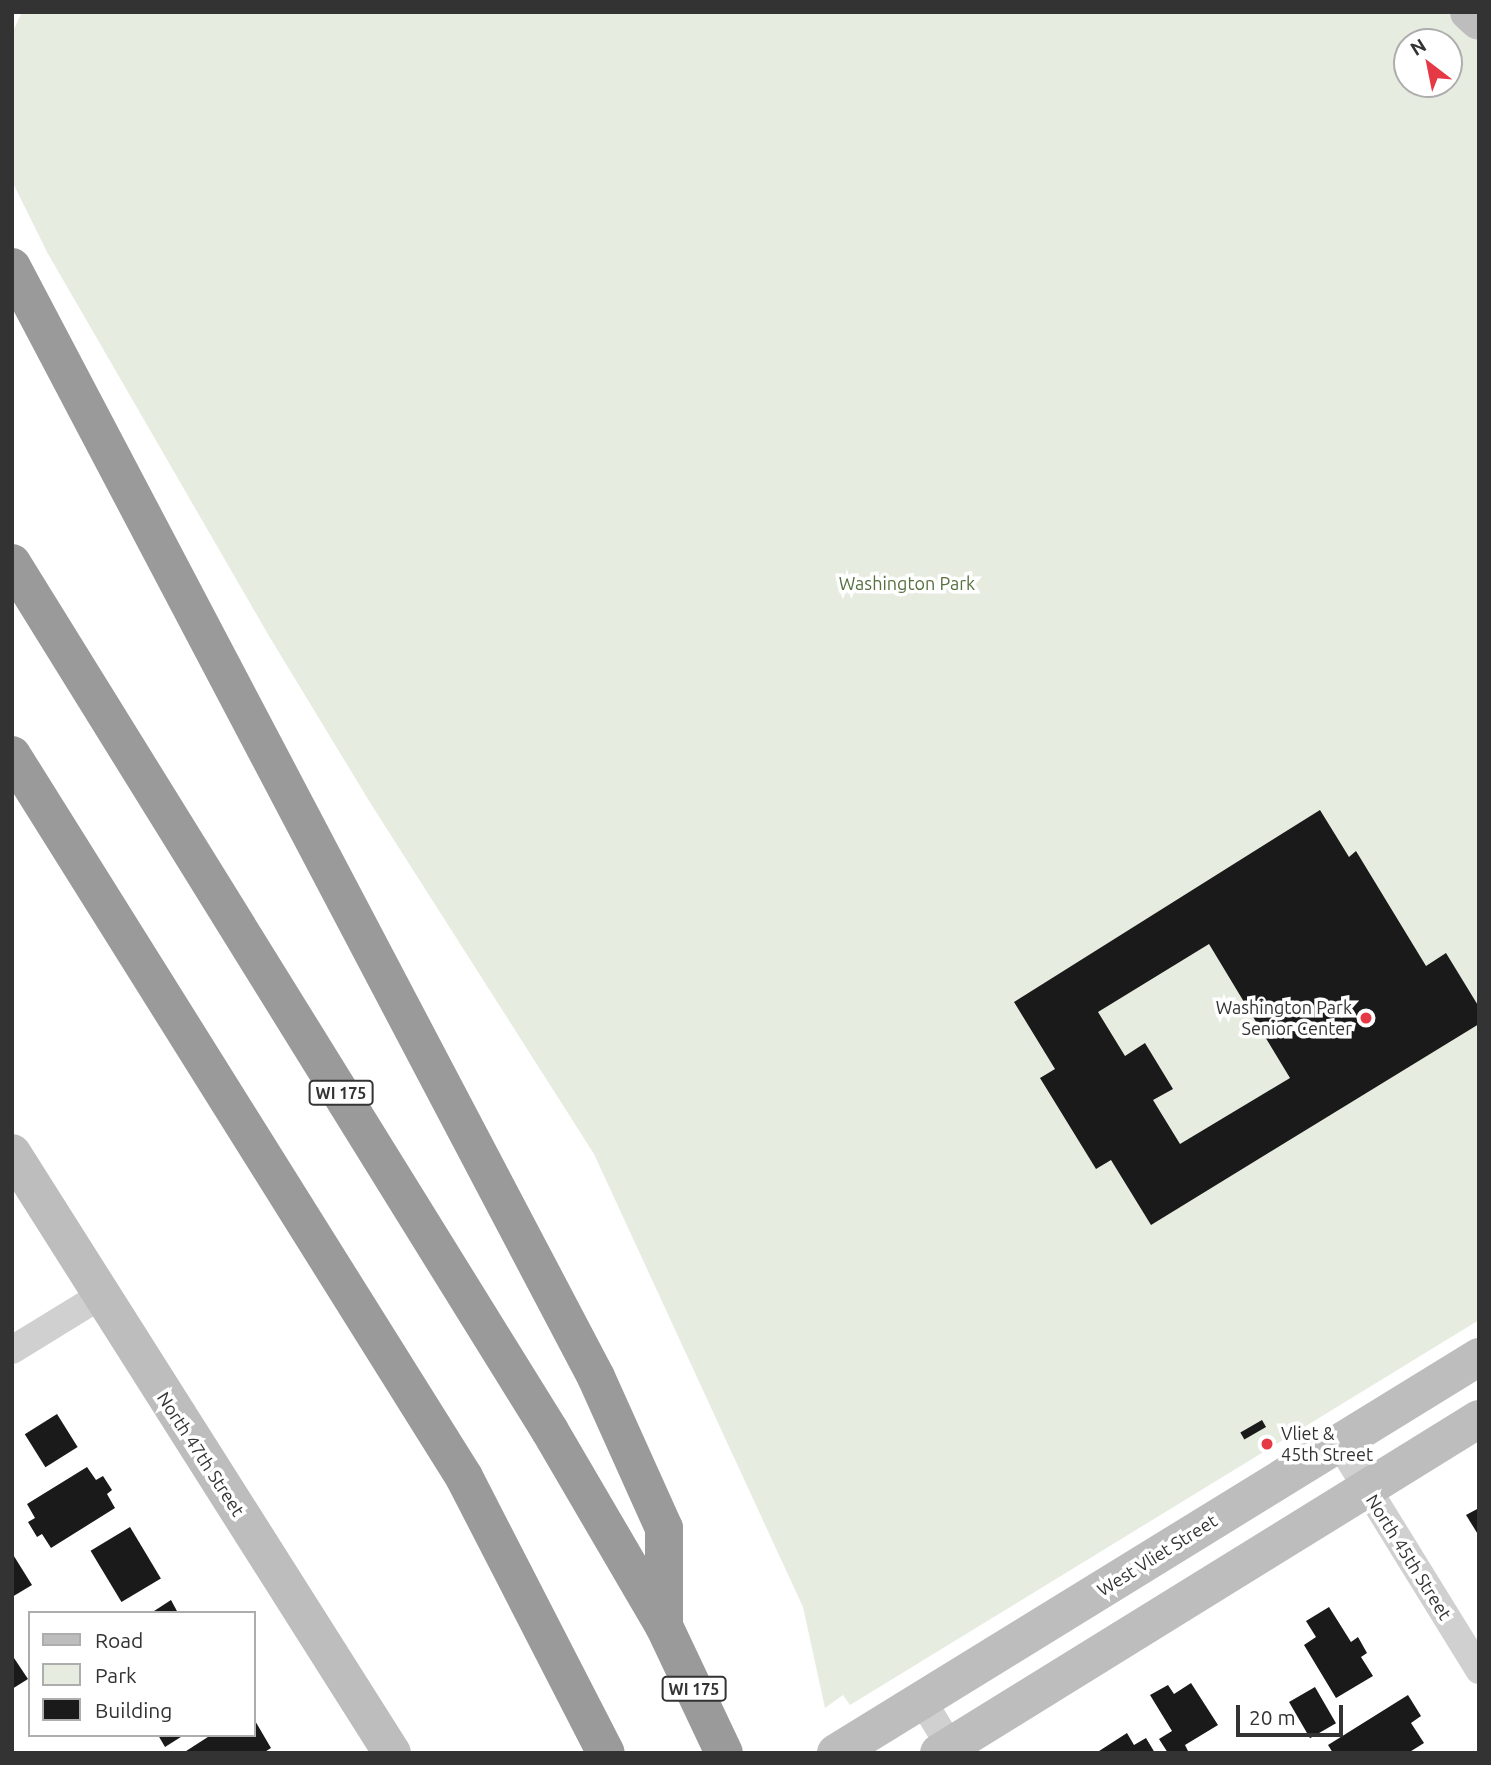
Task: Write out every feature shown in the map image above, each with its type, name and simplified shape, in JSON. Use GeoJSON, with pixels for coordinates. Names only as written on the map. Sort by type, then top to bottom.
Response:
{"type":"FeatureCollection","features":[{"type":"Feature","properties":{"kind":"highway"},"geometry":{"type":"LineString","coordinates":[[12,267],[596,1377],[664,1528],[664,1626]]}},
{"type":"Feature","properties":{"kind":"highway","name":"WI 175"},"geometry":{"type":"LineString","coordinates":[[12,563],[550,1431],[664,1626],[724,1753]]}},
{"type":"Feature","properties":{"kind":"highway"},"geometry":{"type":"LineString","coordinates":[[12,755],[464,1477],[606,1753]]}},
{"type":"Feature","properties":{"kind":"street"},"geometry":{"type":"LineString","coordinates":[[1469,12],[1479,21]]}},
{"type":"Feature","properties":{"kind":"street","name":"North 47th Street"},"geometry":{"type":"LineString","coordinates":[[12,1153],[391,1753]]}},
{"type":"Feature","properties":{"kind":"street"},"geometry":{"type":"LineString","coordinates":[[12,1350],[100,1296]]}},
{"type":"Feature","properties":{"kind":"street","name":"West Vliet Street"},"geometry":{"type":"LineString","coordinates":[[836,1753],[1479,1357]]}},
{"type":"Feature","properties":{"kind":"street"},"geometry":{"type":"LineString","coordinates":[[922,1700],[947,1751],[1479,1419]]}},
{"type":"Feature","properties":{"kind":"street","name":"North 45th Street"},"geometry":{"type":"LineString","coordinates":[[1339,1443],[1479,1670]]}},
{"type":"Feature","properties":{"kind":"green space","name":"Washington Park"},"geometry":{"type":"Polygon","coordinates":[[[22,12],[1479,12],[1479,1320],[850,1705],[843,1695],[825,1708],[803,1607],[594,1154],[371,804],[269,636],[47,252],[12,181],[12,33],[22,12]]]}},
{"type":"Feature","properties":{"kind":"building","name":"Washington Park Senior Center"},"geometry":{"type":"Polygon","coordinates":[[[1320,810],[1349,857],[1356,851],[1426,966],[1446,953],[1479,1007],[1479,1024],[1151,1225],[1111,1160],[1096,1169],[1040,1078],[1055,1069],[1014,1002],[1320,810]],[[1209,944],[1098,1012],[1125,1056],[1145,1043],[1173,1089],[1153,1100],[1180,1144],[1290,1078],[1209,944]]]}},
{"type":"Feature","properties":{"kind":"building"},"geometry":{"type":"Polygon","coordinates":[[[57,1414],[78,1447],[45,1467],[25,1434],[57,1414]]]}},
{"type":"Feature","properties":{"kind":"building"},"geometry":{"type":"Polygon","coordinates":[[[1262,1420],[1266,1427],[1244,1439],[1240,1432],[1262,1420]]]}},
{"type":"Feature","properties":{"kind":"building"},"geometry":{"type":"Polygon","coordinates":[[[87,1467],[96,1480],[103,1476],[112,1490],[107,1494],[115,1508],[51,1548],[42,1534],[37,1537],[28,1522],[35,1518],[27,1504],[87,1467]]]}},
{"type":"Feature","properties":{"kind":"building"},"geometry":{"type":"Polygon","coordinates":[[[1479,1508],[1479,1536],[1466,1515],[1479,1508]]]}},
{"type":"Feature","properties":{"kind":"building"},"geometry":{"type":"Polygon","coordinates":[[[130,1527],[161,1578],[121,1602],[91,1551],[130,1527]]]}},
{"type":"Feature","properties":{"kind":"building"},"geometry":{"type":"Polygon","coordinates":[[[12,1553],[32,1585],[12,1597],[12,1553]]]}},
{"type":"Feature","properties":{"kind":"building"},"geometry":{"type":"Polygon","coordinates":[[[171,1600],[177,1611],[154,1611],[171,1600]]]}},
{"type":"Feature","properties":{"kind":"building"},"geometry":{"type":"Polygon","coordinates":[[[1329,1607],[1351,1642],[1358,1637],[1367,1653],[1361,1657],[1373,1676],[1336,1698],[1304,1645],[1316,1637],[1306,1621],[1329,1607]]]}},
{"type":"Feature","properties":{"kind":"building"},"geometry":{"type":"Polygon","coordinates":[[[12,1655],[28,1679],[12,1689],[12,1655]]]}},
{"type":"Feature","properties":{"kind":"building"},"geometry":{"type":"Polygon","coordinates":[[[1191,1683],[1218,1725],[1185,1745],[1189,1753],[1168,1753],[1159,1739],[1172,1731],[1150,1695],[1168,1685],[1174,1694],[1191,1683]]]}},
{"type":"Feature","properties":{"kind":"building"},"geometry":{"type":"Polygon","coordinates":[[[1315,1687],[1336,1723],[1310,1738],[1289,1702],[1315,1687]]]}},
{"type":"Feature","properties":{"kind":"building"},"geometry":{"type":"Polygon","coordinates":[[[1408,1695],[1421,1716],[1411,1723],[1424,1743],[1408,1753],[1333,1753],[1328,1745],[1408,1695]]]}},
{"type":"Feature","properties":{"kind":"building"},"geometry":{"type":"Polygon","coordinates":[[[256,1722],[271,1748],[263,1753],[183,1753],[208,1737],[256,1737],[256,1722]]]}},
{"type":"Feature","properties":{"kind":"building"},"geometry":{"type":"Polygon","coordinates":[[[1127,1733],[1134,1745],[1146,1738],[1155,1753],[1096,1753],[1127,1733]]]}},
{"type":"Feature","properties":{"kind":"building"},"geometry":{"type":"Polygon","coordinates":[[[159,1737],[181,1737],[165,1747],[159,1737]]]}},
{"type":"Feature","properties":{"kind":"place","name":"Washington Park Senior Center"},"geometry":{"type":"Point","coordinates":[1366,1018]}},
{"type":"Feature","properties":{"kind":"place","name":"Vliet & 45th Street"},"geometry":{"type":"Point","coordinates":[1267,1444]}}]}
